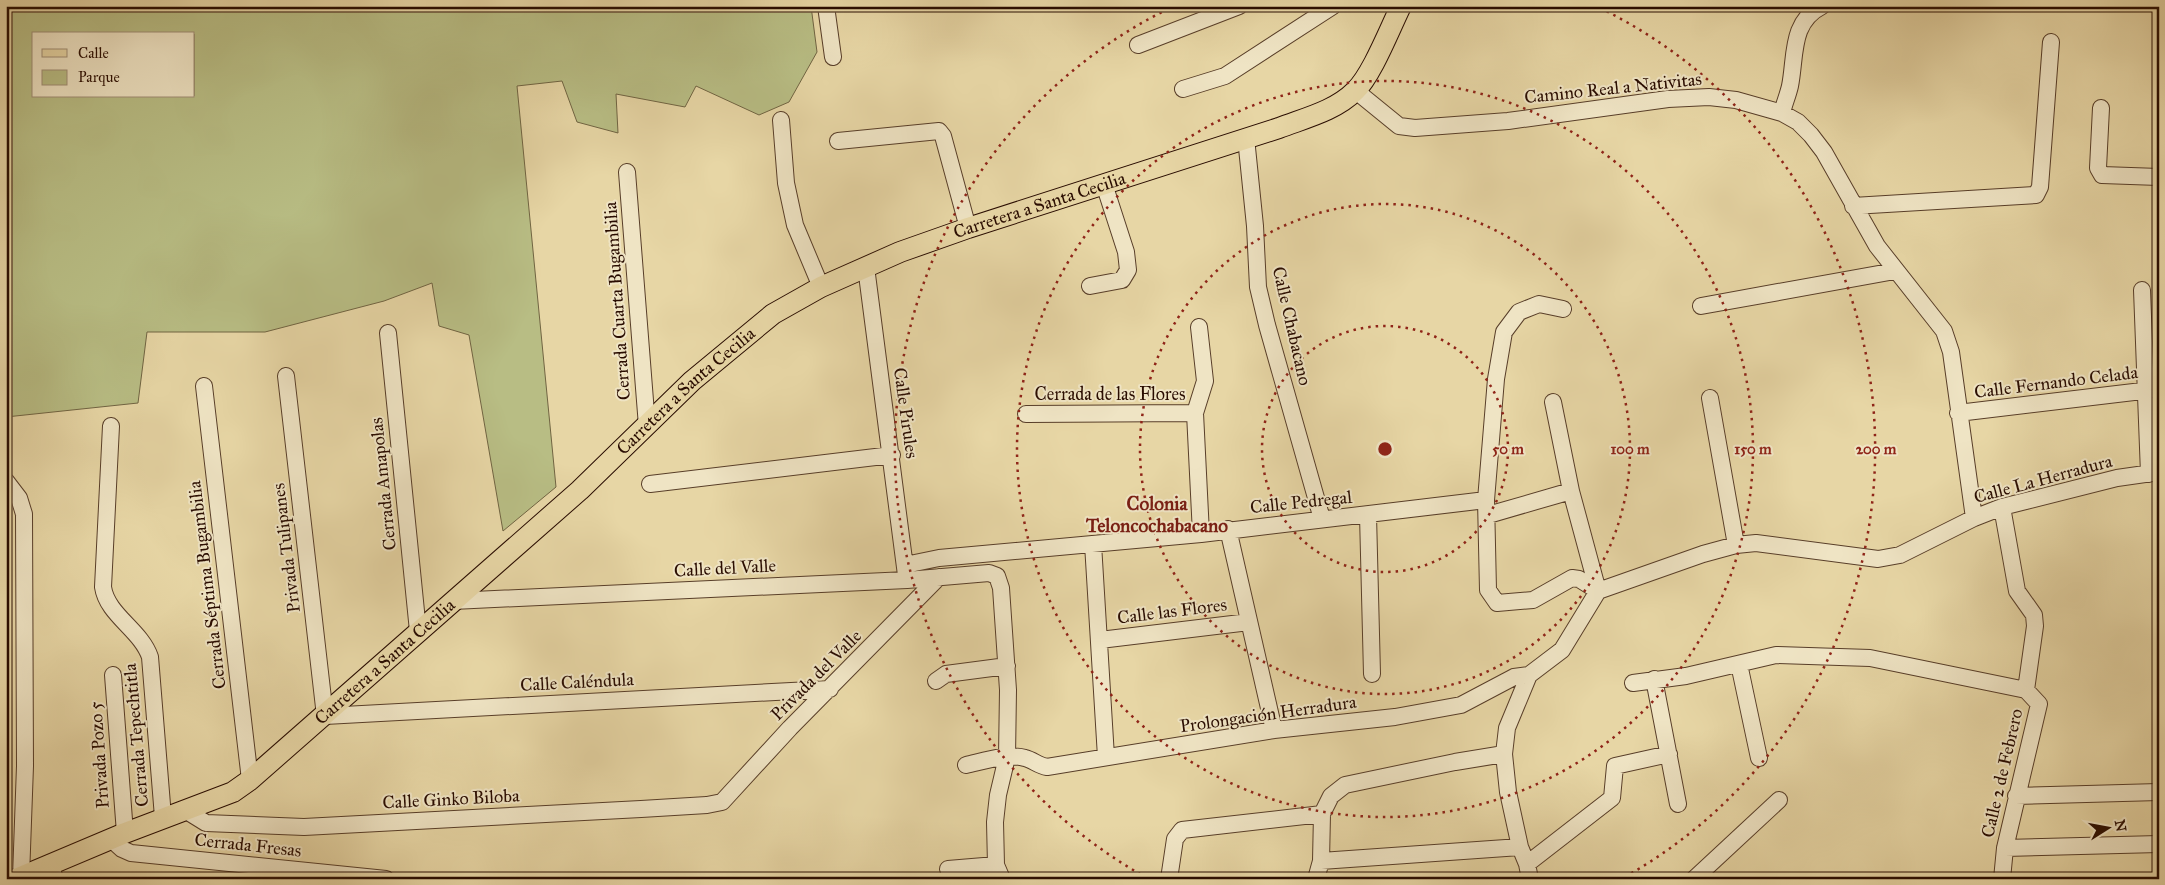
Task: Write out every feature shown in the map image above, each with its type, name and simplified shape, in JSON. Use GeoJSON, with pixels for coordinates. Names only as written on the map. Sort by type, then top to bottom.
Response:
{"type":"FeatureCollection","features":[{"type":"Feature","properties":{"kind":"main road","name":"Carretera a Santa Cecilia"},"geometry":{"type":"LineString","coordinates":[[18,878],[53,871],[118,836],[163,817],[233,792],[250,780],[580,490],[692,381],[773,314],[822,287],[900,252],[968,228],[1279,128],[1328,110],[1356,91],[1375,61],[1401,6]]}},
{"type":"Feature","properties":{"kind":"street"},"geometry":{"type":"LineString","coordinates":[[826,6],[833,57]]}},
{"type":"Feature","properties":{"kind":"street"},"geometry":{"type":"LineString","coordinates":[[1138,45],[1239,6]]}},
{"type":"Feature","properties":{"kind":"street"},"geometry":{"type":"LineString","coordinates":[[1183,89],[1225,76],[1332,6]]}},
{"type":"Feature","properties":{"kind":"street"},"geometry":{"type":"LineString","coordinates":[[1782,113],[1790,86],[1795,45],[1802,23],[1810,12],[1822,6]]}},
{"type":"Feature","properties":{"kind":"street"},"geometry":{"type":"LineString","coordinates":[[1853,206],[2036,195],[2040,187],[2051,42]]}},
{"type":"Feature","properties":{"kind":"street","name":"Camino Real a Nativitas"},"geometry":{"type":"LineString","coordinates":[[1356,91],[1400,126],[1415,128],[1508,121],[1668,99],[1709,97],[1736,100],[1782,113],[1798,122],[1824,152],[1853,206],[1895,271],[1944,331],[1951,352],[1974,518]]}},
{"type":"Feature","properties":{"kind":"street"},"geometry":{"type":"LineString","coordinates":[[2101,108],[2098,168],[2102,175],[2159,176]]}},
{"type":"Feature","properties":{"kind":"street"},"geometry":{"type":"LineString","coordinates":[[781,120],[786,182],[795,226],[822,287]]}},
{"type":"Feature","properties":{"kind":"street"},"geometry":{"type":"LineString","coordinates":[[838,141],[939,131],[943,136],[968,228]]}},
{"type":"Feature","properties":{"kind":"street","name":"Calle Chabacano"},"geometry":{"type":"LineString","coordinates":[[1246,138],[1255,226],[1258,287],[1322,520]]}},
{"type":"Feature","properties":{"kind":"street","name":"Cerrada Cuarta Bugambilia"},"geometry":{"type":"LineString","coordinates":[[627,172],[647,426]]}},
{"type":"Feature","properties":{"kind":"street"},"geometry":{"type":"LineString","coordinates":[[1090,286],[1122,280],[1128,270],[1126,252],[1104,184]]}},
{"type":"Feature","properties":{"kind":"street","name":"Calle Pirules"},"geometry":{"type":"LineString","coordinates":[[866,267],[906,572]]}},
{"type":"Feature","properties":{"kind":"street"},"geometry":{"type":"LineString","coordinates":[[1701,306],[1895,271]]}},
{"type":"Feature","properties":{"kind":"street"},"geometry":{"type":"LineString","coordinates":[[2142,290],[2152,390],[2154,473]]}},
{"type":"Feature","properties":{"kind":"street"},"geometry":{"type":"LineString","coordinates":[[1563,309],[1539,304],[1519,312],[1504,332],[1496,379],[1487,508],[1488,590],[1497,603],[1533,600],[1572,578],[1579,579],[1598,591]]}},
{"type":"Feature","properties":{"kind":"street","name":"Cerrada de las Flores"},"geometry":{"type":"LineString","coordinates":[[1199,327],[1205,382],[1195,413],[1201,534]]}},
{"type":"Feature","properties":{"kind":"street","name":"Cerrada Amapolas"},"geometry":{"type":"LineString","coordinates":[[388,333],[418,631]]}},
{"type":"Feature","properties":{"kind":"street","name":"Privada Tulipanes"},"geometry":{"type":"LineString","coordinates":[[286,376],[325,716]]}},
{"type":"Feature","properties":{"kind":"street","name":"Cerrada Séptima Bugambilia"},"geometry":{"type":"LineString","coordinates":[[204,386],[250,780]]}},
{"type":"Feature","properties":{"kind":"street","name":"Calle Fernando Celada"},"geometry":{"type":"LineString","coordinates":[[1958,413],[2152,390]]}},
{"type":"Feature","properties":{"kind":"street"},"geometry":{"type":"LineString","coordinates":[[1710,398],[1736,545]]}},
{"type":"Feature","properties":{"kind":"street"},"geometry":{"type":"LineString","coordinates":[[1553,402],[1572,491],[1598,591],[1562,650],[1529,675],[1506,728],[1504,754],[1511,802],[1520,847],[1529,872],[1612,798],[1615,766],[1669,754]]}},
{"type":"Feature","properties":{"kind":"street","name":"Cerrada de las Flores"},"geometry":{"type":"LineString","coordinates":[[1026,414],[1195,413]]}},
{"type":"Feature","properties":{"kind":"street","name":"Cerrada Tepechtitla"},"geometry":{"type":"LineString","coordinates":[[111,426],[103,587],[105,597],[146,646],[150,657],[163,817]]}},
{"type":"Feature","properties":{"kind":"street"},"geometry":{"type":"LineString","coordinates":[[650,484],[892,455]]}},
{"type":"Feature","properties":{"kind":"street","name":"Calle La Herradura"},"geometry":{"type":"LineString","coordinates":[[1598,591],[1703,554],[1736,545],[1756,543],[1878,559],[1900,555],[1974,518],[2002,507],[2118,478],[2154,473]]}},
{"type":"Feature","properties":{"kind":"street"},"geometry":{"type":"LineString","coordinates":[[6,481],[19,498],[24,514],[25,766],[18,878]]}},
{"type":"Feature","properties":{"kind":"street","name":"Calle Pedregal"},"geometry":{"type":"LineString","coordinates":[[906,572],[939,558],[1201,534],[1228,529],[1368,515],[1487,508],[1572,491]]}},
{"type":"Feature","properties":{"kind":"street","name":"Calle 2 de Febrero"},"geometry":{"type":"LineString","coordinates":[[2002,507],[2017,591],[2030,608],[2035,620],[2026,690],[2038,704],[2005,848],[2002,879]]}},
{"type":"Feature","properties":{"kind":"street"},"geometry":{"type":"LineString","coordinates":[[1368,515],[1372,674]]}},
{"type":"Feature","properties":{"kind":"street"},"geometry":{"type":"LineString","coordinates":[[1228,529],[1274,730]]}},
{"type":"Feature","properties":{"kind":"street"},"geometry":{"type":"LineString","coordinates":[[1093,544],[1106,758]]}},
{"type":"Feature","properties":{"kind":"street","name":"Calle del Valle"},"geometry":{"type":"LineString","coordinates":[[453,601],[906,572],[939,576],[989,573],[997,576],[1001,588],[1007,666]]}},
{"type":"Feature","properties":{"kind":"street","name":"Privada del Valle"},"geometry":{"type":"LineString","coordinates":[[722,802],[790,728],[939,576]]}},
{"type":"Feature","properties":{"kind":"street","name":"Calle las Flores"},"geometry":{"type":"LineString","coordinates":[[1100,640],[1249,622]]}},
{"type":"Feature","properties":{"kind":"street"},"geometry":{"type":"LineString","coordinates":[[1633,683],[1686,676],[1776,654],[1870,658],[2026,690]]}},
{"type":"Feature","properties":{"kind":"street"},"geometry":{"type":"LineString","coordinates":[[1739,664],[1759,758]]}},
{"type":"Feature","properties":{"kind":"street"},"geometry":{"type":"LineString","coordinates":[[936,681],[946,674],[1007,666],[1008,757],[997,804],[999,872],[948,869]]}},
{"type":"Feature","properties":{"kind":"street","name":"Privada Pozo 5"},"geometry":{"type":"LineString","coordinates":[[113,675],[118,836]]}},
{"type":"Feature","properties":{"kind":"street","name":"Prolongación Herradura"},"geometry":{"type":"LineString","coordinates":[[1008,757],[1024,758],[1048,767],[1274,730],[1395,717],[1461,705],[1514,677],[1529,675]]}},
{"type":"Feature","properties":{"kind":"street"},"geometry":{"type":"LineString","coordinates":[[1654,679],[1678,804]]}},
{"type":"Feature","properties":{"kind":"street","name":"Calle Caléndula"},"geometry":{"type":"LineString","coordinates":[[325,716],[830,689]]}},
{"type":"Feature","properties":{"kind":"street"},"geometry":{"type":"LineString","coordinates":[[1316,879],[1321,861],[1322,814],[1331,796],[1345,785],[1504,754]]}},
{"type":"Feature","properties":{"kind":"street"},"geometry":{"type":"LineString","coordinates":[[966,765],[1008,757]]}},
{"type":"Feature","properties":{"kind":"street"},"geometry":{"type":"LineString","coordinates":[[2016,796],[2159,792]]}},
{"type":"Feature","properties":{"kind":"street"},"geometry":{"type":"LineString","coordinates":[[1694,879],[1778,800]]}},
{"type":"Feature","properties":{"kind":"street","name":"Calle Ginko Biloba"},"geometry":{"type":"LineString","coordinates":[[185,810],[206,823],[304,827],[641,809],[707,805],[722,802]]}},
{"type":"Feature","properties":{"kind":"street"},"geometry":{"type":"LineString","coordinates":[[1169,879],[1175,839],[1182,830],[1322,814]]}},
{"type":"Feature","properties":{"kind":"street","name":"Cerrada Fresas"},"geometry":{"type":"LineString","coordinates":[[118,836],[122,849],[131,854],[386,879]]}},
{"type":"Feature","properties":{"kind":"street"},"geometry":{"type":"LineString","coordinates":[[2005,848],[2159,844]]}},
{"type":"Feature","properties":{"kind":"street"},"geometry":{"type":"LineString","coordinates":[[1321,861],[1520,847]]}},
{"type":"Feature","properties":{"kind":"green space"},"geometry":{"type":"Polygon","coordinates":[[[6,6],[811,6],[817,52],[789,102],[759,115],[696,86],[685,107],[616,94],[618,133],[577,122],[562,81],[517,86],[556,487],[503,531],[469,335],[439,326],[432,283],[384,301],[265,332],[147,332],[138,403],[6,417],[6,6]]]}},
{"type":"Feature","properties":{"kind":"district","name":"Colonia Teloncochabacano"},"geometry":{"type":"Point","coordinates":[1157,514]}}]}
